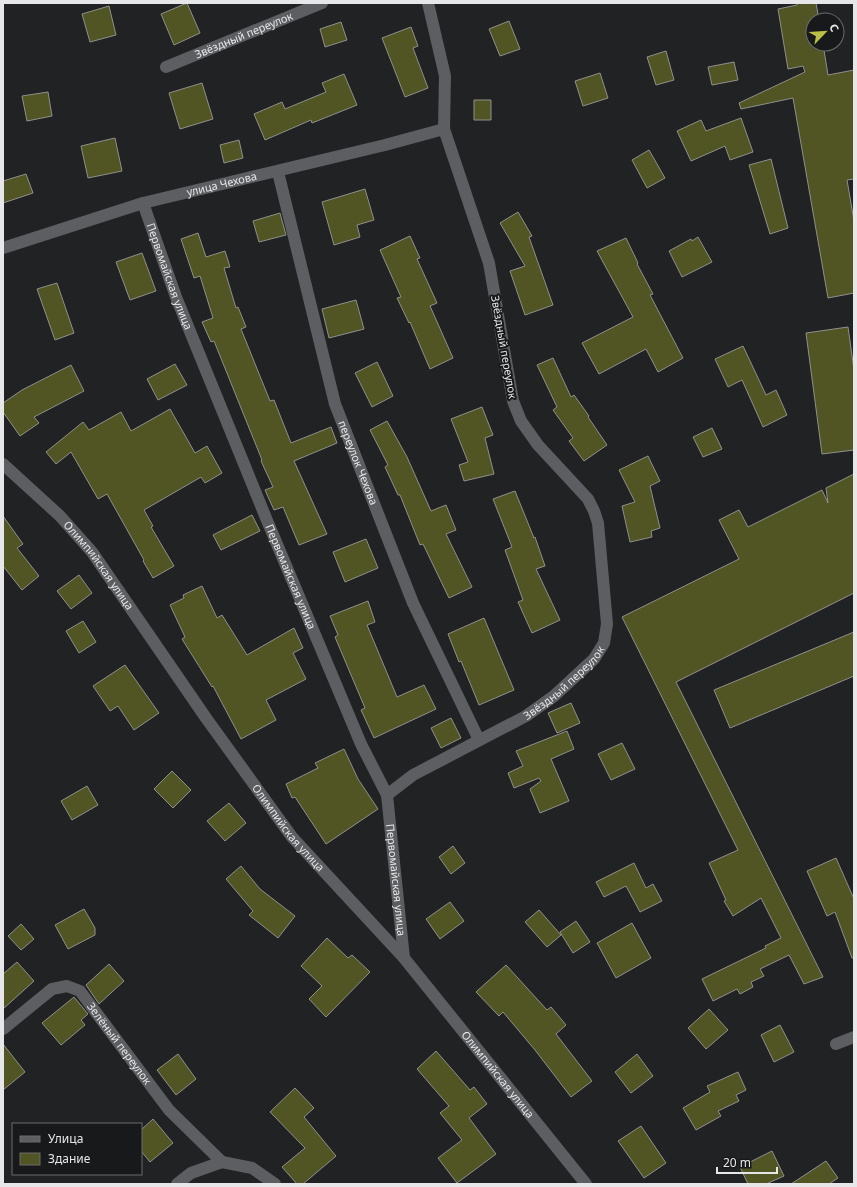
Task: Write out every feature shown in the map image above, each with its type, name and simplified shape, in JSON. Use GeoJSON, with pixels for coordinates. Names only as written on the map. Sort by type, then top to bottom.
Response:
{"type":"FeatureCollection","features":[{"type":"Feature","properties":{"kind":"street","name":"Звёздный переулок"},"geometry":{"type":"LineString","coordinates":[[166,67],[322,3]]}},
{"type":"Feature","properties":{"kind":"street","name":"Звёздный переулок"},"geometry":{"type":"LineString","coordinates":[[387,795],[413,775],[526,716],[554,696],[594,659],[604,643],[607,624],[598,523],[588,499],[538,445],[521,421],[513,401],[489,263],[444,129],[445,76],[428,3]]}},
{"type":"Feature","properties":{"kind":"street","name":"улица Чехова"},"geometry":{"type":"LineString","coordinates":[[3,248],[143,203],[278,172],[444,129]]}},
{"type":"Feature","properties":{"kind":"street","name":"переулок Чехова"},"geometry":{"type":"LineString","coordinates":[[278,172],[335,404],[412,603],[479,740]]}},
{"type":"Feature","properties":{"kind":"street","name":"Первомайская улица"},"geometry":{"type":"LineString","coordinates":[[143,203],[176,297],[266,518],[361,744],[387,795],[404,958]]}},
{"type":"Feature","properties":{"kind":"street","name":"Олимпийская улица"},"geometry":{"type":"LineString","coordinates":[[3,464],[60,516],[92,552],[206,718],[292,837],[404,958],[586,1184]]}},
{"type":"Feature","properties":{"kind":"street","name":"Зелёный переулок"},"geometry":{"type":"LineString","coordinates":[[3,1029],[52,989],[67,986],[80,991],[169,1110],[222,1162]]}},
{"type":"Feature","properties":{"kind":"street"},"geometry":{"type":"LineString","coordinates":[[836,1044],[854,1037]]}},
{"type":"Feature","properties":{"kind":"street"},"geometry":{"type":"LineString","coordinates":[[177,1184],[191,1173],[222,1162],[252,1168],[275,1184]]}},
{"type":"Feature","properties":{"kind":"building"},"geometry":{"type":"Polygon","coordinates":[[[187,3],[200,33],[174,45],[161,14],[187,3]]]}},
{"type":"Feature","properties":{"kind":"building"},"geometry":{"type":"Polygon","coordinates":[[[797,3],[816,3],[818,12],[805,12],[805,52],[824,52],[828,75],[854,70],[854,179],[847,180],[854,221],[854,293],[828,298],[793,98],[741,109],[739,103],[805,72],[803,66],[788,69],[778,9],[797,5],[797,3]]]}},
{"type":"Feature","properties":{"kind":"building"},"geometry":{"type":"Polygon","coordinates":[[[109,6],[116,35],[90,42],[82,14],[109,6]]]}},
{"type":"Feature","properties":{"kind":"building"},"geometry":{"type":"Polygon","coordinates":[[[509,21],[520,49],[500,56],[489,29],[509,21]]]}},
{"type":"Feature","properties":{"kind":"building"},"geometry":{"type":"Polygon","coordinates":[[[341,22],[347,40],[325,47],[320,29],[341,22]]]}},
{"type":"Feature","properties":{"kind":"building"},"geometry":{"type":"Polygon","coordinates":[[[411,27],[418,46],[413,48],[428,88],[405,97],[382,38],[411,27]]]}},
{"type":"Feature","properties":{"kind":"building"},"geometry":{"type":"Polygon","coordinates":[[[666,51],[674,80],[656,85],[647,57],[666,51]]]}},
{"type":"Feature","properties":{"kind":"building"},"geometry":{"type":"Polygon","coordinates":[[[734,62],[738,80],[712,85],[708,67],[734,62]]]}},
{"type":"Feature","properties":{"kind":"building"},"geometry":{"type":"Polygon","coordinates":[[[600,73],[608,98],[583,106],[575,81],[600,73]]]}},
{"type":"Feature","properties":{"kind":"building"},"geometry":{"type":"Polygon","coordinates":[[[344,74],[357,105],[312,123],[311,120],[265,140],[254,114],[282,102],[285,109],[326,92],[322,83],[344,74]]]}},
{"type":"Feature","properties":{"kind":"building"},"geometry":{"type":"Polygon","coordinates":[[[202,83],[213,119],[180,129],[169,93],[202,83]]]}},
{"type":"Feature","properties":{"kind":"building"},"geometry":{"type":"Polygon","coordinates":[[[48,92],[52,116],[27,121],[22,96],[48,92]]]}},
{"type":"Feature","properties":{"kind":"building"},"geometry":{"type":"Polygon","coordinates":[[[474,100],[491,100],[491,120],[474,120],[474,100]]]}},
{"type":"Feature","properties":{"kind":"building"},"geometry":{"type":"Polygon","coordinates":[[[741,118],[753,152],[730,160],[725,146],[691,161],[677,131],[701,120],[706,131],[741,118]]]}},
{"type":"Feature","properties":{"kind":"building"},"geometry":{"type":"Polygon","coordinates":[[[115,138],[122,171],[88,178],[81,146],[115,138]]]}},
{"type":"Feature","properties":{"kind":"building"},"geometry":{"type":"Polygon","coordinates":[[[239,140],[243,158],[224,163],[220,145],[239,140]]]}},
{"type":"Feature","properties":{"kind":"building"},"geometry":{"type":"Polygon","coordinates":[[[649,150],[665,178],[647,188],[632,160],[649,150]]]}},
{"type":"Feature","properties":{"kind":"building"},"geometry":{"type":"Polygon","coordinates":[[[771,159],[788,228],[770,234],[749,165],[771,159]]]}},
{"type":"Feature","properties":{"kind":"building"},"geometry":{"type":"Polygon","coordinates":[[[26,174],[33,193],[3,203],[3,181],[26,174]]]}},
{"type":"Feature","properties":{"kind":"building"},"geometry":{"type":"Polygon","coordinates":[[[365,189],[374,220],[357,225],[360,237],[334,245],[322,202],[365,189]]]}},
{"type":"Feature","properties":{"kind":"building"},"geometry":{"type":"Polygon","coordinates":[[[518,212],[532,236],[529,237],[553,305],[525,315],[510,271],[525,266],[500,223],[518,212]]]}},
{"type":"Feature","properties":{"kind":"building"},"geometry":{"type":"Polygon","coordinates":[[[280,213],[286,235],[259,242],[253,221],[280,213]]]}},
{"type":"Feature","properties":{"kind":"building"},"geometry":{"type":"Polygon","coordinates":[[[198,233],[206,257],[225,251],[230,267],[224,268],[236,308],[238,307],[246,327],[241,329],[270,401],[274,400],[291,443],[331,427],[337,443],[294,461],[327,534],[299,545],[283,507],[274,510],[265,490],[273,487],[261,461],[262,460],[214,341],[211,342],[202,322],[213,318],[200,276],[194,278],[181,239],[198,233]]]}},
{"type":"Feature","properties":{"kind":"building"},"geometry":{"type":"Polygon","coordinates":[[[410,236],[420,258],[417,259],[437,303],[430,306],[453,358],[430,369],[410,322],[409,323],[397,298],[401,297],[380,250],[410,236]]]}},
{"type":"Feature","properties":{"kind":"building"},"geometry":{"type":"Polygon","coordinates":[[[698,237],[712,262],[682,277],[669,251],[691,239],[692,241],[698,237]]]}},
{"type":"Feature","properties":{"kind":"building"},"geometry":{"type":"Polygon","coordinates":[[[626,238],[638,263],[637,264],[653,294],[650,295],[683,358],[658,372],[646,349],[599,374],[582,343],[633,317],[597,251],[626,238]]]}},
{"type":"Feature","properties":{"kind":"building"},"geometry":{"type":"Polygon","coordinates":[[[142,253],[156,291],[130,300],[116,262],[142,253]]]}},
{"type":"Feature","properties":{"kind":"building"},"geometry":{"type":"Polygon","coordinates":[[[57,283],[74,333],[55,340],[37,289],[57,283]]]}},
{"type":"Feature","properties":{"kind":"building"},"geometry":{"type":"Polygon","coordinates":[[[356,300],[364,329],[329,338],[322,309],[356,300]]]}},
{"type":"Feature","properties":{"kind":"building"},"geometry":{"type":"Polygon","coordinates":[[[848,327],[854,370],[854,450],[822,454],[806,333],[848,327]]]}},
{"type":"Feature","properties":{"kind":"building"},"geometry":{"type":"Polygon","coordinates":[[[743,346],[766,395],[776,390],[787,415],[763,427],[742,380],[728,387],[715,359],[743,346]]]}},
{"type":"Feature","properties":{"kind":"building"},"geometry":{"type":"Polygon","coordinates":[[[553,358],[571,397],[574,395],[607,445],[584,461],[569,441],[573,438],[553,410],[557,407],[537,365],[553,358]]]}},
{"type":"Feature","properties":{"kind":"building"},"geometry":{"type":"Polygon","coordinates":[[[377,362],[393,396],[372,407],[355,373],[377,362]]]}},
{"type":"Feature","properties":{"kind":"building"},"geometry":{"type":"Polygon","coordinates":[[[175,364],[187,385],[158,400],[147,379],[175,364]]]}},
{"type":"Feature","properties":{"kind":"building"},"geometry":{"type":"Polygon","coordinates":[[[71,365],[84,391],[34,417],[39,423],[20,436],[3,412],[3,403],[22,390],[71,365]]]}},
{"type":"Feature","properties":{"kind":"building"},"geometry":{"type":"Polygon","coordinates":[[[482,407],[493,435],[485,438],[494,474],[464,481],[459,465],[468,462],[451,419],[482,407]]]}},
{"type":"Feature","properties":{"kind":"building"},"geometry":{"type":"Polygon","coordinates":[[[170,409],[195,453],[207,446],[222,473],[205,483],[201,477],[144,510],[153,526],[151,527],[174,566],[153,578],[107,494],[98,499],[71,452],[56,464],[46,452],[83,422],[89,430],[121,412],[131,431],[170,409]]]}},
{"type":"Feature","properties":{"kind":"building"},"geometry":{"type":"Polygon","coordinates":[[[387,421],[407,457],[431,511],[446,505],[456,530],[446,534],[472,587],[449,598],[423,544],[420,545],[400,495],[398,495],[385,467],[388,465],[370,430],[387,421]]]}},
{"type":"Feature","properties":{"kind":"building"},"geometry":{"type":"Polygon","coordinates":[[[712,428],[722,449],[703,457],[693,437],[712,428]]]}},
{"type":"Feature","properties":{"kind":"building"},"geometry":{"type":"Polygon","coordinates":[[[648,456],[660,481],[650,486],[660,528],[651,531],[652,537],[630,542],[622,506],[635,502],[619,470],[648,456]]]}},
{"type":"Feature","properties":{"kind":"building"},"geometry":{"type":"Polygon","coordinates":[[[854,474],[854,593],[676,682],[823,977],[804,984],[789,955],[760,969],[764,976],[751,982],[753,987],[740,994],[737,989],[713,1001],[702,979],[766,948],[765,946],[781,938],[761,898],[733,916],[724,901],[726,900],[709,863],[738,850],[622,617],[739,559],[719,520],[739,510],[748,527],[822,490],[828,503],[826,488],[854,474]]]}},
{"type":"Feature","properties":{"kind":"building"},"geometry":{"type":"Polygon","coordinates":[[[515,491],[534,538],[535,537],[545,566],[536,569],[560,620],[532,633],[518,602],[523,600],[505,550],[512,547],[493,499],[515,491]]]}},
{"type":"Feature","properties":{"kind":"building"},"geometry":{"type":"Polygon","coordinates":[[[252,515],[260,531],[221,550],[213,535],[252,515]]]}},
{"type":"Feature","properties":{"kind":"building"},"geometry":{"type":"Polygon","coordinates":[[[3,516],[23,544],[17,548],[39,576],[22,590],[3,566],[3,516]]]}},
{"type":"Feature","properties":{"kind":"building"},"geometry":{"type":"Polygon","coordinates":[[[366,539],[378,568],[345,582],[333,552],[366,539]]]}},
{"type":"Feature","properties":{"kind":"building"},"geometry":{"type":"Polygon","coordinates":[[[79,575],[92,593],[71,609],[57,591],[79,575]]]}},
{"type":"Feature","properties":{"kind":"building"},"geometry":{"type":"Polygon","coordinates":[[[202,586],[217,618],[222,615],[247,655],[294,628],[303,648],[293,653],[306,679],[266,700],[276,720],[241,739],[213,686],[212,687],[182,639],[185,637],[170,605],[184,598],[183,595],[202,586]]]}},
{"type":"Feature","properties":{"kind":"building"},"geometry":{"type":"Polygon","coordinates":[[[368,601],[375,622],[367,625],[397,697],[424,685],[436,709],[374,738],[361,710],[365,708],[335,637],[338,635],[330,616],[368,601]]]}},
{"type":"Feature","properties":{"kind":"building"},"geometry":{"type":"Polygon","coordinates":[[[484,618],[514,690],[479,705],[448,634],[484,618]]]}},
{"type":"Feature","properties":{"kind":"building"},"geometry":{"type":"Polygon","coordinates":[[[83,621],[96,642],[79,653],[66,631],[83,621]]]}},
{"type":"Feature","properties":{"kind":"building"},"geometry":{"type":"Polygon","coordinates":[[[854,632],[854,676],[730,728],[714,690],[854,632]]]}},
{"type":"Feature","properties":{"kind":"building"},"geometry":{"type":"Polygon","coordinates":[[[125,665],[159,713],[134,730],[118,706],[110,711],[93,686],[125,665]]]}},
{"type":"Feature","properties":{"kind":"building"},"geometry":{"type":"Polygon","coordinates":[[[571,703],[580,723],[557,733],[548,713],[571,703]]]}},
{"type":"Feature","properties":{"kind":"building"},"geometry":{"type":"Polygon","coordinates":[[[451,718],[461,738],[441,748],[431,728],[451,718]]]}},
{"type":"Feature","properties":{"kind":"building"},"geometry":{"type":"Polygon","coordinates":[[[567,731],[574,749],[551,759],[569,801],[540,813],[530,789],[541,781],[539,778],[514,788],[508,773],[523,766],[516,751],[567,731]]]}},
{"type":"Feature","properties":{"kind":"building"},"geometry":{"type":"Polygon","coordinates":[[[622,743],[635,769],[611,780],[598,754],[622,743]]]}},
{"type":"Feature","properties":{"kind":"building"},"geometry":{"type":"Polygon","coordinates":[[[344,749],[358,779],[378,809],[326,844],[295,797],[292,798],[286,784],[318,768],[315,763],[344,749]]]}},
{"type":"Feature","properties":{"kind":"building"},"geometry":{"type":"Polygon","coordinates":[[[172,771],[191,790],[173,808],[154,789],[172,771]]]}},
{"type":"Feature","properties":{"kind":"building"},"geometry":{"type":"Polygon","coordinates":[[[87,786],[98,805],[72,820],[61,801],[87,786]]]}},
{"type":"Feature","properties":{"kind":"building"},"geometry":{"type":"Polygon","coordinates":[[[229,803],[246,823],[225,841],[207,821],[229,803]]]}},
{"type":"Feature","properties":{"kind":"building"},"geometry":{"type":"Polygon","coordinates":[[[453,846],[465,863],[451,874],[439,857],[453,846]]]}},
{"type":"Feature","properties":{"kind":"building"},"geometry":{"type":"Polygon","coordinates":[[[836,858],[854,899],[854,958],[852,958],[835,912],[827,916],[807,871],[836,858]]]}},
{"type":"Feature","properties":{"kind":"building"},"geometry":{"type":"Polygon","coordinates":[[[634,863],[646,888],[653,884],[662,901],[640,912],[626,886],[604,897],[596,882],[634,863]]]}},
{"type":"Feature","properties":{"kind":"building"},"geometry":{"type":"Polygon","coordinates":[[[241,866],[260,889],[295,916],[278,938],[249,915],[253,911],[226,879],[241,866]]]}},
{"type":"Feature","properties":{"kind":"building"},"geometry":{"type":"Polygon","coordinates":[[[450,902],[464,921],[440,939],[426,919],[450,902]]]}},
{"type":"Feature","properties":{"kind":"building"},"geometry":{"type":"Polygon","coordinates":[[[84,909],[95,928],[95,935],[68,949],[55,925],[84,909]]]}},
{"type":"Feature","properties":{"kind":"building"},"geometry":{"type":"Polygon","coordinates":[[[539,910],[561,935],[547,947],[525,922],[539,910]]]}},
{"type":"Feature","properties":{"kind":"building"},"geometry":{"type":"Polygon","coordinates":[[[576,921],[590,942],[573,953],[560,932],[576,921]]]}},
{"type":"Feature","properties":{"kind":"building"},"geometry":{"type":"Polygon","coordinates":[[[632,923],[651,958],[616,978],[597,943],[632,923]]]}},
{"type":"Feature","properties":{"kind":"building"},"geometry":{"type":"Polygon","coordinates":[[[21,924],[34,939],[21,950],[8,936],[21,924]]]}},
{"type":"Feature","properties":{"kind":"building"},"geometry":{"type":"Polygon","coordinates":[[[327,938],[348,958],[352,955],[370,972],[326,1017],[309,999],[322,986],[301,966],[327,938]]]}},
{"type":"Feature","properties":{"kind":"building"},"geometry":{"type":"Polygon","coordinates":[[[17,962],[34,981],[3,1009],[3,974],[17,962]]]}},
{"type":"Feature","properties":{"kind":"building"},"geometry":{"type":"Polygon","coordinates":[[[109,964],[124,981],[99,1004],[86,985],[109,964]]]}},
{"type":"Feature","properties":{"kind":"building"},"geometry":{"type":"Polygon","coordinates":[[[506,965],[547,1010],[551,1007],[566,1025],[556,1034],[592,1081],[571,1097],[535,1050],[503,1012],[499,1016],[476,992],[506,965]]]}},
{"type":"Feature","properties":{"kind":"building"},"geometry":{"type":"Polygon","coordinates":[[[74,997],[88,1014],[81,1020],[85,1025],[61,1045],[42,1023],[74,997]]]}},
{"type":"Feature","properties":{"kind":"building"},"geometry":{"type":"Polygon","coordinates":[[[709,1009],[728,1030],[706,1049],[688,1028],[709,1009]]]}},
{"type":"Feature","properties":{"kind":"building"},"geometry":{"type":"Polygon","coordinates":[[[780,1025],[794,1052],[774,1062],[761,1035],[780,1025]]]}},
{"type":"Feature","properties":{"kind":"building"},"geometry":{"type":"Polygon","coordinates":[[[3,1044],[25,1072],[3,1090],[3,1044]]]}},
{"type":"Feature","properties":{"kind":"building"},"geometry":{"type":"Polygon","coordinates":[[[436,1051],[470,1090],[474,1087],[487,1104],[469,1118],[496,1154],[457,1183],[438,1158],[462,1140],[440,1113],[449,1106],[417,1069],[436,1051]]]}},
{"type":"Feature","properties":{"kind":"building"},"geometry":{"type":"Polygon","coordinates":[[[178,1054],[196,1079],[176,1095],[157,1070],[178,1054]]]}},
{"type":"Feature","properties":{"kind":"building"},"geometry":{"type":"Polygon","coordinates":[[[637,1054],[653,1076],[631,1093],[615,1072],[637,1054]]]}},
{"type":"Feature","properties":{"kind":"building"},"geometry":{"type":"Polygon","coordinates":[[[738,1072],[746,1090],[736,1095],[739,1101],[718,1111],[721,1116],[696,1130],[683,1108],[710,1092],[707,1086],[738,1072]]]}},
{"type":"Feature","properties":{"kind":"building"},"geometry":{"type":"Polygon","coordinates":[[[295,1088],[314,1108],[304,1117],[336,1156],[303,1184],[297,1184],[282,1167],[305,1148],[270,1112],[295,1088]]]}},
{"type":"Feature","properties":{"kind":"building"},"geometry":{"type":"Polygon","coordinates":[[[153,1119],[173,1143],[150,1162],[142,1152],[142,1129],[153,1119]]]}},
{"type":"Feature","properties":{"kind":"building"},"geometry":{"type":"Polygon","coordinates":[[[641,1126],[666,1163],[644,1178],[618,1141],[641,1126]]]}},
{"type":"Feature","properties":{"kind":"building"},"geometry":{"type":"Polygon","coordinates":[[[772,1151],[784,1176],[766,1184],[748,1184],[740,1167],[772,1151]]]}},
{"type":"Feature","properties":{"kind":"building"},"geometry":{"type":"Polygon","coordinates":[[[826,1161],[838,1178],[829,1184],[791,1184],[826,1161]]]}}]}
